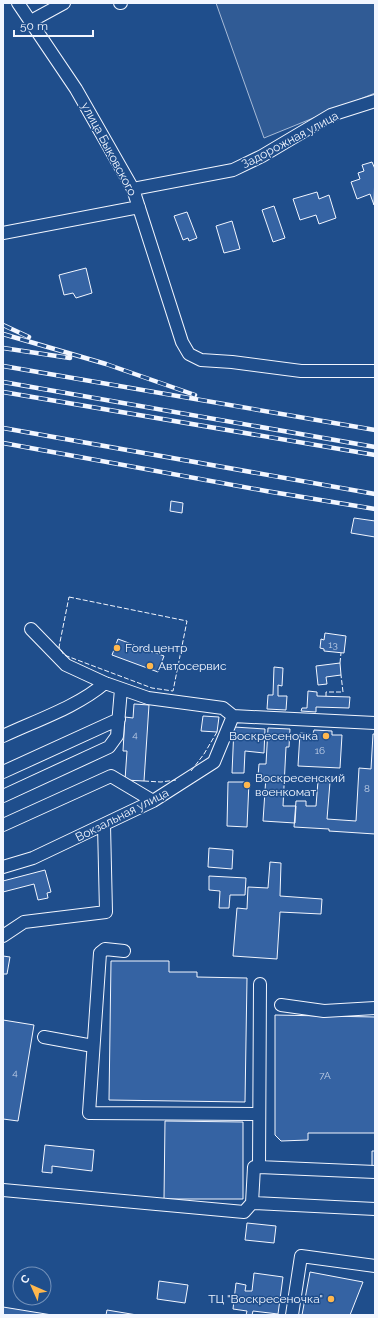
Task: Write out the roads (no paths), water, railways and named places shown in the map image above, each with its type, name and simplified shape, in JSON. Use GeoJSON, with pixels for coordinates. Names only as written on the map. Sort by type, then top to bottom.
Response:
{"type":"FeatureCollection","features":[{"type":"Feature","properties":{"kind":"street","name":"улица Быковского"},"geometry":{"type":"LineString","coordinates":[[18,3],[76,89],[133,189],[182,342],[189,354],[201,360],[232,362],[301,371],[375,371]]}},
{"type":"Feature","properties":{"kind":"street"},"geometry":{"type":"LineString","coordinates":[[30,21],[64,3]]}},
{"type":"Feature","properties":{"kind":"street","name":"Задорожная улица"},"geometry":{"type":"LineString","coordinates":[[133,189],[233,170],[262,156],[331,115],[375,101]]}},
{"type":"Feature","properties":{"kind":"street"},"geometry":{"type":"LineString","coordinates":[[3,233],[138,207]]}},
{"type":"Feature","properties":{"kind":"street"},"geometry":{"type":"LineString","coordinates":[[31,629],[66,665],[105,683],[148,698],[223,708],[233,716],[375,723]]}},
{"type":"Feature","properties":{"kind":"street"},"geometry":{"type":"LineString","coordinates":[[3,736],[69,706],[96,691],[105,683]]}},
{"type":"Feature","properties":{"kind":"street"},"geometry":{"type":"LineString","coordinates":[[3,796],[109,747],[117,736],[121,689]]}},
{"type":"Feature","properties":{"kind":"street","name":"Вокзальная улица"},"geometry":{"type":"LineString","coordinates":[[3,867],[33,858],[153,801],[214,762],[233,716]]}},
{"type":"Feature","properties":{"kind":"street"},"geometry":{"type":"LineString","coordinates":[[3,772],[119,719]]}},
{"type":"Feature","properties":{"kind":"street"},"geometry":{"type":"LineString","coordinates":[[3,825],[112,776],[153,801]]}},
{"type":"Feature","properties":{"kind":"street"},"geometry":{"type":"LineString","coordinates":[[3,936],[24,922],[106,912],[104,825]]}},
{"type":"Feature","properties":{"kind":"street"},"geometry":{"type":"LineString","coordinates":[[124,951],[105,949],[100,953],[89,1113],[259,1114]]}},
{"type":"Feature","properties":{"kind":"street"},"geometry":{"type":"LineString","coordinates":[[259,1168],[260,984]]}},
{"type":"Feature","properties":{"kind":"street"},"geometry":{"type":"LineString","coordinates":[[281,1005],[324,1011],[375,1008]]}},
{"type":"Feature","properties":{"kind":"street"},"geometry":{"type":"LineString","coordinates":[[44,1037],[93,1046]]}},
{"type":"Feature","properties":{"kind":"street"},"geometry":{"type":"LineString","coordinates":[[3,1190],[244,1212],[252,1202],[254,1167],[375,1172]]}},
{"type":"Feature","properties":{"kind":"street"},"geometry":{"type":"LineString","coordinates":[[252,1202],[375,1209]]}},
{"type":"Feature","properties":{"kind":"street"},"geometry":{"type":"LineString","coordinates":[[292,1315],[301,1256],[375,1266]]}},
{"type":"Feature","properties":{"kind":"railway"},"geometry":{"type":"LineString","coordinates":[[3,325],[29,337]]}},
{"type":"Feature","properties":{"kind":"railway"},"geometry":{"type":"LineString","coordinates":[[3,334],[106,364],[195,395]]}},
{"type":"Feature","properties":{"kind":"railway"},"geometry":{"type":"LineString","coordinates":[[3,348],[70,358]]}},
{"type":"Feature","properties":{"kind":"railway"},"geometry":{"type":"LineString","coordinates":[[3,366],[375,430]]}},
{"type":"Feature","properties":{"kind":"railway"},"geometry":{"type":"LineString","coordinates":[[3,382],[375,447]]}},
{"type":"Feature","properties":{"kind":"railway"},"geometry":{"type":"LineString","coordinates":[[3,392],[375,455]]}},
{"type":"Feature","properties":{"kind":"railway"},"geometry":{"type":"LineString","coordinates":[[3,428],[375,494]]}},
{"type":"Feature","properties":{"kind":"railway"},"geometry":{"type":"LineString","coordinates":[[3,443],[266,491],[375,509]]}},
{"type":"Feature","properties":{"kind":"place","name":"Ford центр"},"geometry":{"type":"Point","coordinates":[117,648]}},
{"type":"Feature","properties":{"kind":"place","name":"Автосервис"},"geometry":{"type":"Point","coordinates":[150,666]}},
{"type":"Feature","properties":{"kind":"place","name":"Воскресеночка"},"geometry":{"type":"Point","coordinates":[326,736]}},
{"type":"Feature","properties":{"kind":"place","name":"Воскресенский военкомат"},"geometry":{"type":"Point","coordinates":[247,785]}},
{"type":"Feature","properties":{"kind":"place","name":"ТЦ \"Воскресеночка\""},"geometry":{"type":"Point","coordinates":[331,1299]}}]}
